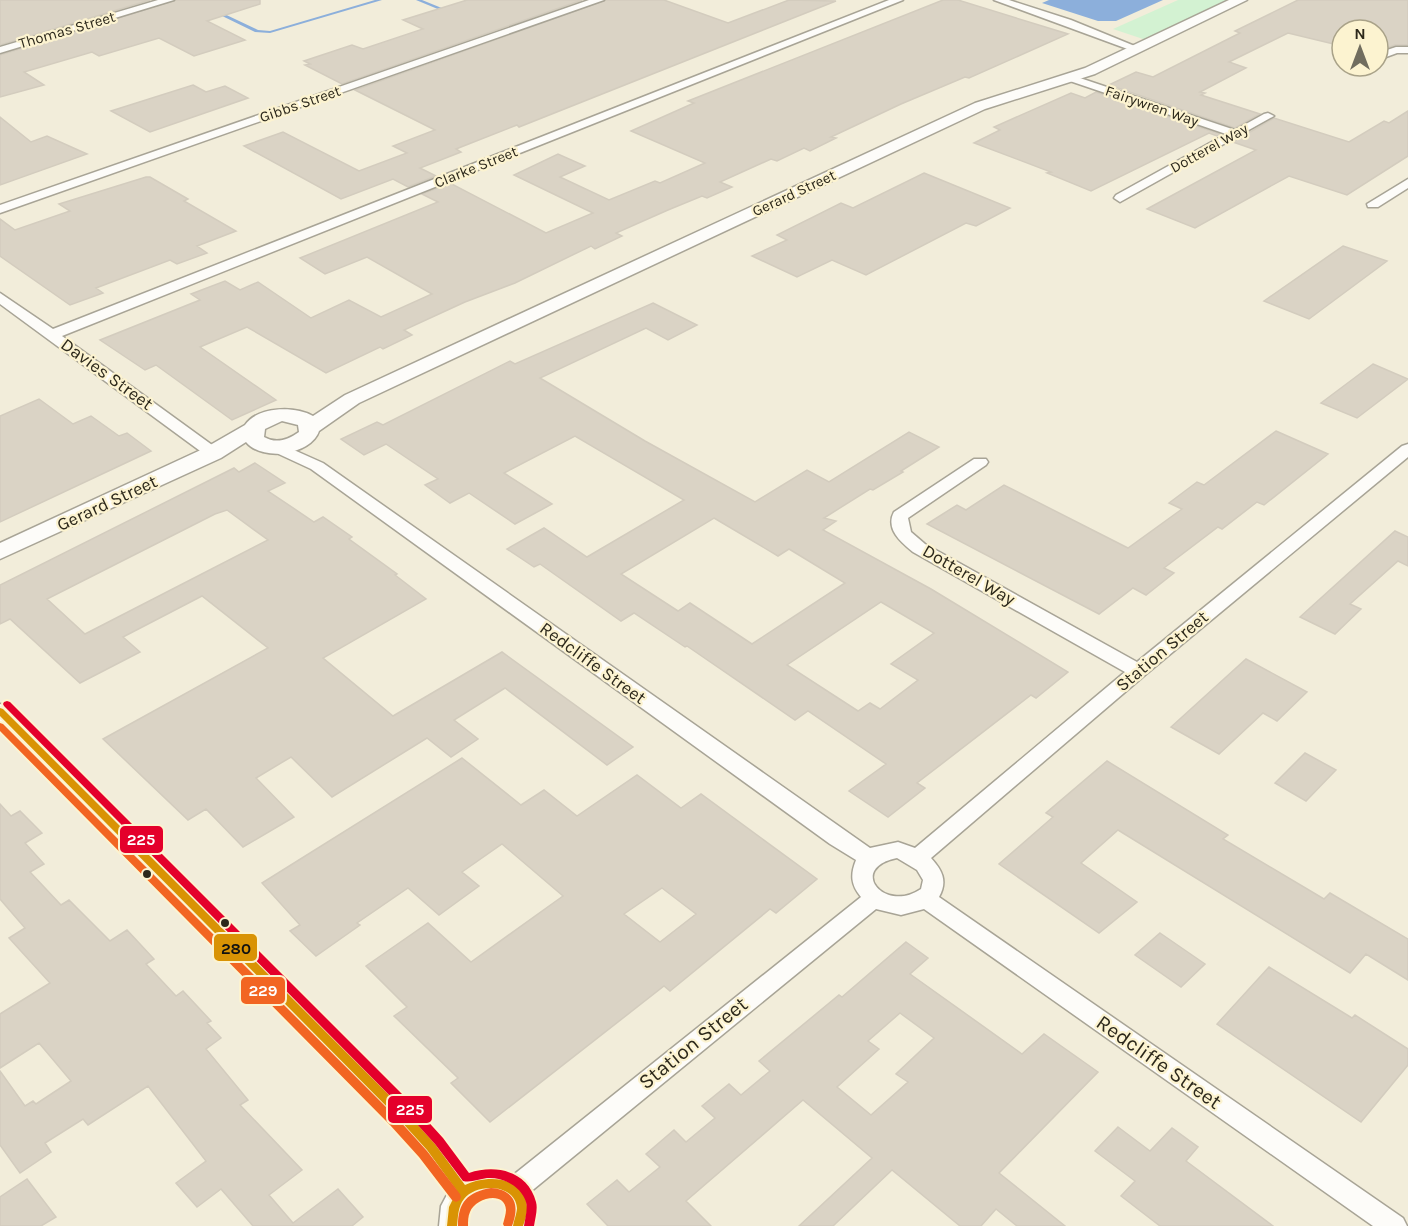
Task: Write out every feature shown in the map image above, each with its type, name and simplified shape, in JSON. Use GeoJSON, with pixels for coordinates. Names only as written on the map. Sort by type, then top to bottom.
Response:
{"type":"FeatureCollection","features":[{"type":"Feature","properties":{"kind":"street","name":"Thomas Street"},"geometry":{"type":"LineString","coordinates":[[0,50],[169,0]]}},
{"type":"Feature","properties":{"kind":"street","name":"Gibbs Street"},"geometry":{"type":"LineString","coordinates":[[0,209],[600,0]]}},
{"type":"Feature","properties":{"kind":"street","name":"Clarke Street"},"geometry":{"type":"LineString","coordinates":[[53,334],[898,0]]}},
{"type":"Feature","properties":{"kind":"street"},"geometry":{"type":"LineString","coordinates":[[999,0],[1143,46]]}},
{"type":"Feature","properties":{"kind":"street","name":"Gerard Street"},"geometry":{"type":"LineString","coordinates":[[264,441],[256,425],[270,417],[288,415],[352,399],[980,106],[1090,71],[1240,0]]}},
{"type":"Feature","properties":{"kind":"street"},"geometry":{"type":"LineString","coordinates":[[1390,52],[1408,50]]}},
{"type":"Feature","properties":{"kind":"street","name":"Fairywren Way"},"geometry":{"type":"LineString","coordinates":[[1068,77],[1236,134]]}},
{"type":"Feature","properties":{"kind":"street","name":"Dotterel Way"},"geometry":{"type":"LineString","coordinates":[[1120,198],[1268,116]]}},
{"type":"Feature","properties":{"kind":"street"},"geometry":{"type":"LineString","coordinates":[[1373,204],[1407,185]]}},
{"type":"Feature","properties":{"kind":"street","name":"Davies Street"},"geometry":{"type":"LineString","coordinates":[[0,297],[213,453]]}},
{"type":"Feature","properties":{"kind":"street","name":"Gerard Street"},"geometry":{"type":"LineString","coordinates":[[0,552],[213,453],[264,441],[294,444],[352,399]]}},
{"type":"Feature","properties":{"kind":"street"},"geometry":{"type":"LineString","coordinates":[[288,415],[304,419],[317,466]]}},
{"type":"Feature","properties":{"kind":"street","name":"Redcliffe Street"},"geometry":{"type":"LineString","coordinates":[[264,441],[317,466],[837,838],[869,858]]}},
{"type":"Feature","properties":{"kind":"street","name":"Station Street"},"geometry":{"type":"LineString","coordinates":[[918,857],[1138,671],[1408,449]]}},
{"type":"Feature","properties":{"kind":"street","name":"Dotterel Way"},"geometry":{"type":"LineString","coordinates":[[980,462],[900,516],[898,526],[905,538],[918,548],[1138,671]]}},
{"type":"Feature","properties":{"kind":"street"},"geometry":{"type":"LineString","coordinates":[[0,711],[402,1115],[431,1147],[464,1191]]}},
{"type":"Feature","properties":{"kind":"street"},"geometry":{"type":"LineString","coordinates":[[898,850],[918,857],[932,872],[934,881],[932,890],[918,903],[901,906],[874,899],[861,883],[860,874],[869,858],[878,853],[898,850]]}},
{"type":"Feature","properties":{"kind":"street","name":"Redcliffe Street"},"geometry":{"type":"LineString","coordinates":[[925,898],[1394,1226]]}},
{"type":"Feature","properties":{"kind":"street","name":"Station Street"},"geometry":{"type":"LineString","coordinates":[[514,1190],[837,926],[874,899]]}},
{"type":"Feature","properties":{"kind":"street"},"geometry":{"type":"LineString","coordinates":[[453,1226],[451,1214],[455,1202],[464,1191],[476,1184],[490,1181],[514,1190],[522,1206],[518,1226]]}},
{"type":"Feature","properties":{"kind":"green space"},"geometry":{"type":"Polygon","coordinates":[[[1178,0],[1232,0],[1146,40],[1113,29],[1178,0]]]}},
{"type":"Feature","properties":{"kind":"water"},"geometry":{"type":"Polygon","coordinates":[[[1049,0],[1163,0],[1116,21],[1098,21],[1042,3],[1049,0]]]}},
{"type":"Feature","properties":{"kind":"building"},"geometry":{"type":"Polygon","coordinates":[[[0,0],[150,0],[0,45],[0,0]]]}},
{"type":"Feature","properties":{"kind":"building"},"geometry":{"type":"Polygon","coordinates":[[[176,0],[260,0],[260,4],[207,21],[245,40],[194,56],[159,38],[99,56],[92,52],[24,72],[44,85],[0,97],[0,55],[176,0]]]}},
{"type":"Feature","properties":{"kind":"building"},"geometry":{"type":"Polygon","coordinates":[[[467,0],[582,0],[342,84],[305,65],[310,64],[304,61],[352,45],[363,49],[423,29],[403,20],[467,0]]]}},
{"type":"Feature","properties":{"kind":"building"},"geometry":{"type":"Polygon","coordinates":[[[606,0],[664,0],[728,23],[789,0],[836,1],[519,127],[517,125],[456,149],[461,152],[420,168],[436,176],[408,187],[393,179],[341,199],[244,146],[283,132],[359,171],[407,153],[393,146],[435,130],[355,90],[606,0]]]}},
{"type":"Feature","properties":{"kind":"building"},"geometry":{"type":"Polygon","coordinates":[[[943,0],[958,0],[1068,34],[969,78],[965,77],[901,104],[831,137],[836,138],[810,151],[804,148],[777,161],[771,159],[720,182],[732,187],[707,198],[702,196],[668,210],[616,233],[622,236],[595,249],[591,246],[515,283],[465,302],[404,330],[412,335],[383,349],[380,347],[326,373],[247,327],[200,347],[276,400],[232,420],[156,365],[145,370],[100,340],[200,300],[191,294],[225,281],[240,290],[258,282],[311,318],[349,300],[381,317],[432,294],[367,257],[325,274],[300,258],[438,202],[422,194],[450,183],[546,233],[593,213],[514,175],[558,154],[585,166],[560,177],[609,200],[655,181],[660,183],[705,163],[631,131],[694,103],[688,101],[943,0]]]}},
{"type":"Feature","properties":{"kind":"building"},"geometry":{"type":"Polygon","coordinates":[[[1298,0],[1408,0],[1408,45],[1390,47],[1390,18],[1330,18],[1330,43],[1288,33],[1229,62],[1246,68],[1200,92],[1205,93],[1201,95],[1260,114],[1235,128],[1109,85],[1136,72],[1153,77],[1240,33],[1235,31],[1298,0]]]}},
{"type":"Feature","properties":{"kind":"building"},"geometry":{"type":"Polygon","coordinates":[[[193,85],[206,92],[225,86],[248,98],[150,132],[111,111],[193,85]]]}},
{"type":"Feature","properties":{"kind":"building"},"geometry":{"type":"Polygon","coordinates":[[[1096,92],[1220,134],[1217,136],[1209,133],[1091,191],[1047,173],[1051,172],[974,143],[1000,130],[994,127],[1071,93],[1085,98],[1096,92]]]}},
{"type":"Feature","properties":{"kind":"building"},"geometry":{"type":"Polygon","coordinates":[[[1408,111],[1408,156],[1347,195],[1289,176],[1195,228],[1147,209],[1256,150],[1233,142],[1274,118],[1349,142],[1384,121],[1389,123],[1408,111]]]}},
{"type":"Feature","properties":{"kind":"building"},"geometry":{"type":"Polygon","coordinates":[[[0,117],[31,142],[47,136],[87,154],[0,185],[0,117]]]}},
{"type":"Feature","properties":{"kind":"building"},"geometry":{"type":"Polygon","coordinates":[[[924,173],[1010,208],[976,226],[966,223],[866,275],[832,260],[797,277],[752,256],[787,240],[777,235],[841,203],[853,208],[924,173]]]}},
{"type":"Feature","properties":{"kind":"building"},"geometry":{"type":"Polygon","coordinates":[[[150,177],[188,199],[184,201],[236,231],[197,246],[207,253],[177,264],[170,260],[96,288],[103,293],[70,305],[0,256],[0,219],[15,230],[70,211],[59,204],[150,177]]]}},
{"type":"Feature","properties":{"kind":"building"},"geometry":{"type":"Polygon","coordinates":[[[1343,246],[1387,261],[1309,319],[1264,301],[1343,246]]]}},
{"type":"Feature","properties":{"kind":"building"},"geometry":{"type":"Polygon","coordinates":[[[653,303],[697,325],[668,340],[646,328],[540,378],[645,441],[755,502],[807,470],[829,482],[909,432],[939,447],[901,471],[903,472],[873,490],[870,489],[824,518],[836,521],[823,530],[931,589],[1068,672],[1036,698],[1031,695],[917,783],[925,788],[888,817],[849,791],[886,764],[808,711],[795,720],[687,646],[685,647],[634,613],[621,621],[540,564],[534,567],[507,549],[544,528],[587,557],[684,500],[575,436],[504,473],[552,504],[515,524],[469,493],[450,503],[425,485],[438,479],[386,444],[364,455],[341,439],[377,422],[383,425],[510,361],[515,364],[653,303]],[[714,518],[621,574],[678,611],[690,603],[752,644],[845,583],[789,549],[778,556],[714,518]],[[881,602],[787,665],[858,711],[870,703],[880,709],[918,680],[891,664],[934,633],[881,602]]]}},
{"type":"Feature","properties":{"kind":"building"},"geometry":{"type":"Polygon","coordinates":[[[1373,364],[1408,379],[1357,418],[1321,403],[1373,364]]]}},
{"type":"Feature","properties":{"kind":"building"},"geometry":{"type":"Polygon","coordinates":[[[39,399],[73,424],[91,416],[119,436],[127,433],[151,451],[0,522],[0,416],[39,399]]]}},
{"type":"Feature","properties":{"kind":"building"},"geometry":{"type":"Polygon","coordinates":[[[1276,431],[1328,454],[1264,505],[1257,502],[1222,529],[1218,527],[1164,568],[1174,573],[1146,595],[1133,588],[1099,614],[927,524],[957,505],[966,510],[1004,485],[1128,548],[1182,509],[1169,503],[1197,482],[1204,485],[1276,431]]]}},
{"type":"Feature","properties":{"kind":"building"},"geometry":{"type":"Polygon","coordinates":[[[255,463],[285,483],[268,491],[314,522],[323,517],[352,537],[349,539],[397,574],[395,575],[426,599],[323,658],[393,716],[502,652],[633,747],[607,765],[505,688],[454,720],[478,739],[451,757],[427,738],[332,797],[291,757],[256,778],[294,817],[243,847],[206,809],[188,820],[103,739],[268,648],[202,596],[123,637],[140,652],[80,683],[10,619],[0,624],[0,585],[234,468],[239,472],[255,463]],[[227,510],[47,599],[85,634],[268,540],[227,510]]]}},
{"type":"Feature","properties":{"kind":"building"},"geometry":{"type":"Polygon","coordinates":[[[1395,531],[1408,537],[1408,566],[1398,561],[1350,604],[1361,609],[1335,634],[1300,617],[1395,531]]]}},
{"type":"Feature","properties":{"kind":"building"},"geometry":{"type":"Polygon","coordinates":[[[1246,659],[1307,692],[1277,721],[1263,713],[1219,754],[1171,727],[1246,659]]]}},
{"type":"Feature","properties":{"kind":"building"},"geometry":{"type":"Polygon","coordinates":[[[1305,753],[1336,770],[1306,801],[1275,783],[1305,753]]]}},
{"type":"Feature","properties":{"kind":"building"},"geometry":{"type":"Polygon","coordinates":[[[462,758],[521,805],[544,790],[577,816],[637,775],[681,808],[701,794],[817,879],[776,913],[770,909],[670,991],[664,986],[490,1122],[451,1083],[458,1078],[394,1016],[407,1007],[366,966],[428,923],[471,962],[563,896],[502,844],[462,872],[479,886],[439,915],[408,888],[357,923],[360,925],[316,956],[290,931],[300,925],[262,883],[462,758]],[[662,888],[624,914],[660,942],[696,914],[662,888]]]}},
{"type":"Feature","properties":{"kind":"building"},"geometry":{"type":"Polygon","coordinates":[[[1107,761],[1228,835],[1223,839],[1324,899],[1330,893],[1408,939],[1408,980],[1366,954],[1350,973],[1118,830],[1081,863],[1137,902],[1099,933],[999,864],[1053,817],[1046,813],[1107,761]]]}},
{"type":"Feature","properties":{"kind":"building"},"geometry":{"type":"Polygon","coordinates":[[[0,804],[11,816],[20,811],[42,833],[25,843],[44,864],[30,872],[61,905],[69,900],[110,941],[127,930],[154,959],[146,964],[176,996],[183,991],[211,1021],[207,1023],[221,1038],[206,1049],[248,1100],[240,1105],[302,1170],[269,1195],[293,1223],[338,1189],[363,1217],[352,1226],[253,1226],[221,1189],[197,1207],[176,1183],[206,1161],[148,1086],[88,1125],[83,1119],[45,1143],[51,1152],[20,1173],[0,1145],[0,1071],[25,1106],[33,1101],[36,1104],[71,1081],[39,1043],[0,1068],[0,1014],[50,983],[9,938],[25,928],[0,899],[0,804]]]}},
{"type":"Feature","properties":{"kind":"building"},"geometry":{"type":"Polygon","coordinates":[[[1160,933],[1205,964],[1181,987],[1135,955],[1160,933]]]}},
{"type":"Feature","properties":{"kind":"building"},"geometry":{"type":"Polygon","coordinates":[[[906,942],[928,958],[910,974],[1022,1054],[1044,1034],[1098,1072],[999,1173],[1065,1226],[1017,1226],[996,1209],[981,1226],[960,1226],[892,1170],[833,1226],[799,1226],[872,1158],[803,1100],[686,1201],[711,1226],[608,1226],[587,1204],[617,1180],[629,1192],[660,1167],[646,1154],[674,1130],[686,1142],[715,1118],[702,1106],[729,1084],[741,1095],[770,1071],[759,1061],[839,995],[842,997],[906,942]],[[900,1013],[868,1041],[879,1049],[837,1087],[871,1115],[908,1082],[896,1074],[934,1038],[900,1013]]]}},
{"type":"Feature","properties":{"kind":"building"},"geometry":{"type":"Polygon","coordinates":[[[1269,967],[1352,1018],[1355,1015],[1408,1049],[1408,1065],[1361,1122],[1217,1024],[1269,967]]]}},
{"type":"Feature","properties":{"kind":"building"},"geometry":{"type":"Polygon","coordinates":[[[1118,1127],[1150,1151],[1172,1128],[1198,1147],[1186,1161],[1273,1226],[1160,1226],[1121,1196],[1135,1181],[1095,1151],[1118,1127]]]}},
{"type":"Feature","properties":{"kind":"building"},"geometry":{"type":"Polygon","coordinates":[[[27,1179],[56,1217],[41,1226],[0,1226],[0,1197],[27,1179]]]}},
{"type":"Feature","properties":{"kind":"waterway"},"geometry":{"type":"LineString","coordinates":[[216,12],[257,31],[270,32],[380,0]]}},
{"type":"Feature","properties":{"kind":"waterway"},"geometry":{"type":"LineString","coordinates":[[418,0],[447,11]]}},
{"type":"Feature","properties":{"kind":"transit line","name":"225"},"geometry":{"type":"LineString","coordinates":[[7,704],[409,1108],[439,1141],[467,1178],[488,1173],[497,1174],[506,1176],[521,1186],[532,1204],[529,1226]]}},
{"type":"Feature","properties":{"kind":"transit line","name":"280"},"geometry":{"type":"LineString","coordinates":[[0,711],[402,1115],[431,1147],[464,1191]]}},
{"type":"Feature","properties":{"kind":"transit line","name":"229"},"geometry":{"type":"LineString","coordinates":[[0,726],[394,1122],[423,1154],[456,1197]]}},
{"type":"Feature","properties":{"kind":"transit line","name":"280"},"geometry":{"type":"LineString","coordinates":[[452,1226],[458,1198],[464,1191],[489,1183],[507,1186],[519,1198],[522,1212],[518,1226]]}},
{"type":"Feature","properties":{"kind":"transit line","name":"229"},"geometry":{"type":"LineString","coordinates":[[463,1226],[464,1211],[470,1202],[476,1197],[491,1193],[505,1196],[509,1201],[511,1211],[508,1224]]}}]}
